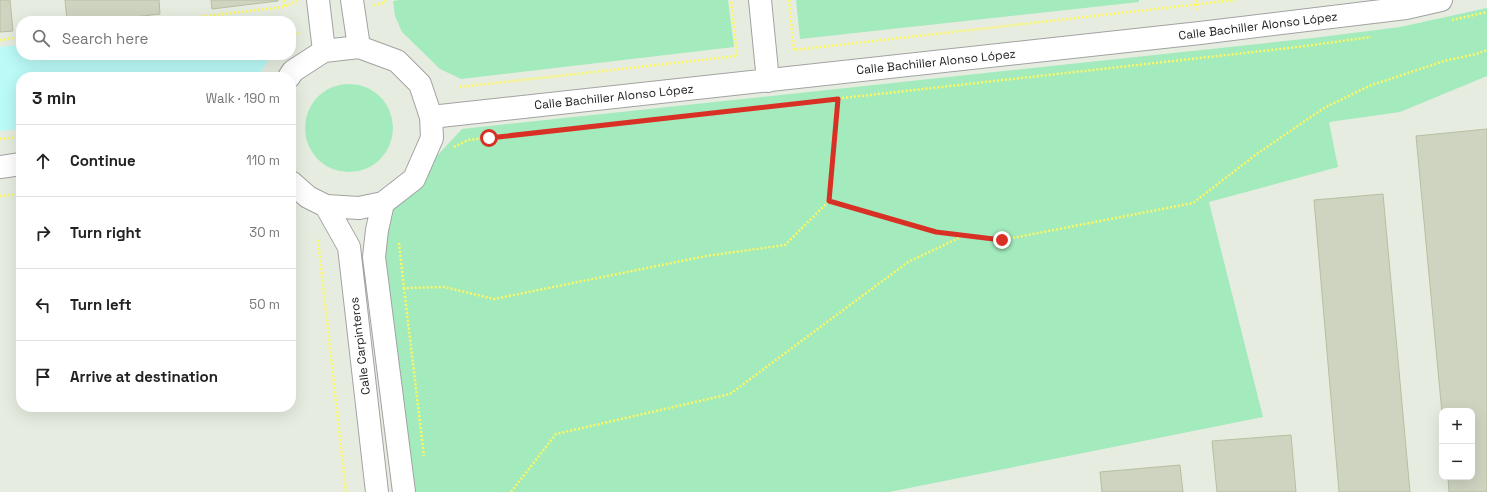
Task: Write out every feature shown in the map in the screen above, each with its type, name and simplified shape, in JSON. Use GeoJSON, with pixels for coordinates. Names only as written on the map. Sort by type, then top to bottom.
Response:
{"type":"FeatureCollection","features":[{"type":"Feature","properties":{"kind":"street"},"geometry":{"type":"LineString","coordinates":[[318,0],[324,51]]}},
{"type":"Feature","properties":{"kind":"street"},"geometry":{"type":"LineString","coordinates":[[352,0],[359,47]]}},
{"type":"Feature","properties":{"kind":"street"},"geometry":{"type":"LineString","coordinates":[[760,0],[768,81]]}},
{"type":"Feature","properties":{"kind":"street","name":"Calle Bachiller Alonso López"},"geometry":{"type":"LineString","coordinates":[[431,117],[1200,33],[1406,8],[1441,0]]}},
{"type":"Feature","properties":{"kind":"street"},"geometry":{"type":"LineString","coordinates":[[292,72],[324,51],[359,47],[397,61],[420,84],[431,117],[432,138],[414,179],[383,202],[359,208],[326,206],[308,197],[296,186]]}},
{"type":"Feature","properties":{"kind":"street"},"geometry":{"type":"LineString","coordinates":[[0,167],[16,165]]}},
{"type":"Feature","properties":{"kind":"street","name":"Calle Carpinteros"},"geometry":{"type":"LineString","coordinates":[[383,202],[377,230],[374,257],[404,492]]}},
{"type":"Feature","properties":{"kind":"street","name":"Calle Carpinteros"},"geometry":{"type":"LineString","coordinates":[[326,206],[349,247],[377,492]]}},
{"type":"Feature","properties":{"kind":"path"},"geometry":{"type":"LineString","coordinates":[[284,0],[284,7]]}},
{"type":"Feature","properties":{"kind":"path"},"geometry":{"type":"LineString","coordinates":[[206,16],[284,7],[298,0]]}},
{"type":"Feature","properties":{"kind":"path"},"geometry":{"type":"LineString","coordinates":[[458,88],[737,56],[731,0]]}},
{"type":"Feature","properties":{"kind":"path"},"geometry":{"type":"LineString","coordinates":[[789,0],[794,50],[1235,0]]}},
{"type":"Feature","properties":{"kind":"path"},"geometry":{"type":"LineString","coordinates":[[1451,20],[1487,12]]}},
{"type":"Feature","properties":{"kind":"path"},"geometry":{"type":"LineString","coordinates":[[450,152],[454,146],[468,140],[1298,47],[1377,36]]}},
{"type":"Feature","properties":{"kind":"path"},"geometry":{"type":"LineString","coordinates":[[0,40],[16,38]]}},
{"type":"Feature","properties":{"kind":"path"},"geometry":{"type":"LineString","coordinates":[[829,201],[936,232],[1002,240],[1192,203],[1258,153],[1324,108],[1369,86],[1444,60],[1476,54],[1487,50]]}},
{"type":"Feature","properties":{"kind":"path"},"geometry":{"type":"LineString","coordinates":[[400,236],[399,242],[404,288],[444,287],[494,299],[706,256],[785,245],[829,201],[838,99]]}},
{"type":"Feature","properties":{"kind":"path"},"geometry":{"type":"LineString","coordinates":[[0,139],[16,137]]}},
{"type":"Feature","properties":{"kind":"path"},"geometry":{"type":"LineString","coordinates":[[0,196],[16,194]]}},
{"type":"Feature","properties":{"kind":"path"},"geometry":{"type":"LineString","coordinates":[[316,234],[319,246],[346,492]]}},
{"type":"Feature","properties":{"kind":"path"},"geometry":{"type":"LineString","coordinates":[[511,492],[556,434],[730,394],[908,262],[963,236]]}},
{"type":"Feature","properties":{"kind":"green space"},"geometry":{"type":"Polygon","coordinates":[[[728,0],[734,47],[461,79],[440,69],[402,32],[395,16],[393,1],[728,0]]]}},
{"type":"Feature","properties":{"kind":"green space"},"geometry":{"type":"Polygon","coordinates":[[[796,0],[1139,0],[1139,2],[800,39],[796,0]]]}},
{"type":"Feature","properties":{"kind":"green space"},"geometry":{"type":"Polygon","coordinates":[[[1487,8],[1487,76],[1400,112],[1329,122],[1338,167],[1209,202],[1263,417],[889,492],[415,492],[380,217],[462,129],[1313,38],[1400,27],[1487,8]]]}},
{"type":"Feature","properties":{"kind":"green space"},"geometry":{"type":"Polygon","coordinates":[[[349,84],[366,87],[380,97],[390,111],[393,128],[390,145],[380,159],[366,169],[349,172],[332,169],[318,159],[308,145],[305,128],[308,111],[318,97],[332,87],[349,84]]]}},
{"type":"Feature","properties":{"kind":"shaded area"},"geometry":{"type":"Polygon","coordinates":[[[16,45],[16,60],[269,60],[260,72],[16,72],[16,129],[0,131],[0,47],[16,45]]]}},
{"type":"Feature","properties":{"kind":"building"},"geometry":{"type":"Polygon","coordinates":[[[0,0],[10,0],[13,31],[0,32],[0,0]]]}},
{"type":"Feature","properties":{"kind":"building"},"geometry":{"type":"Polygon","coordinates":[[[65,0],[159,0],[160,14],[143,16],[67,16],[65,0]]]}},
{"type":"Feature","properties":{"kind":"building"},"geometry":{"type":"Polygon","coordinates":[[[211,0],[278,0],[278,1],[212,9],[211,0]]]}},
{"type":"Feature","properties":{"kind":"building"},"geometry":{"type":"Polygon","coordinates":[[[1487,129],[1487,492],[1449,492],[1448,480],[1475,480],[1475,408],[1442,408],[1416,136],[1487,129]]]}},
{"type":"Feature","properties":{"kind":"building"},"geometry":{"type":"Polygon","coordinates":[[[1383,194],[1410,492],[1339,492],[1314,200],[1383,194]]]}},
{"type":"Feature","properties":{"kind":"building"},"geometry":{"type":"Polygon","coordinates":[[[1291,435],[1296,492],[1217,492],[1212,441],[1291,435]]]}},
{"type":"Feature","properties":{"kind":"building"},"geometry":{"type":"Polygon","coordinates":[[[1180,465],[1183,492],[1102,492],[1100,472],[1180,465]]]}},
{"type":"Feature","properties":{"kind":"route"},"geometry":{"type":"LineString","coordinates":[[489,138],[838,99],[829,201],[936,232],[1002,240]]}}]}
